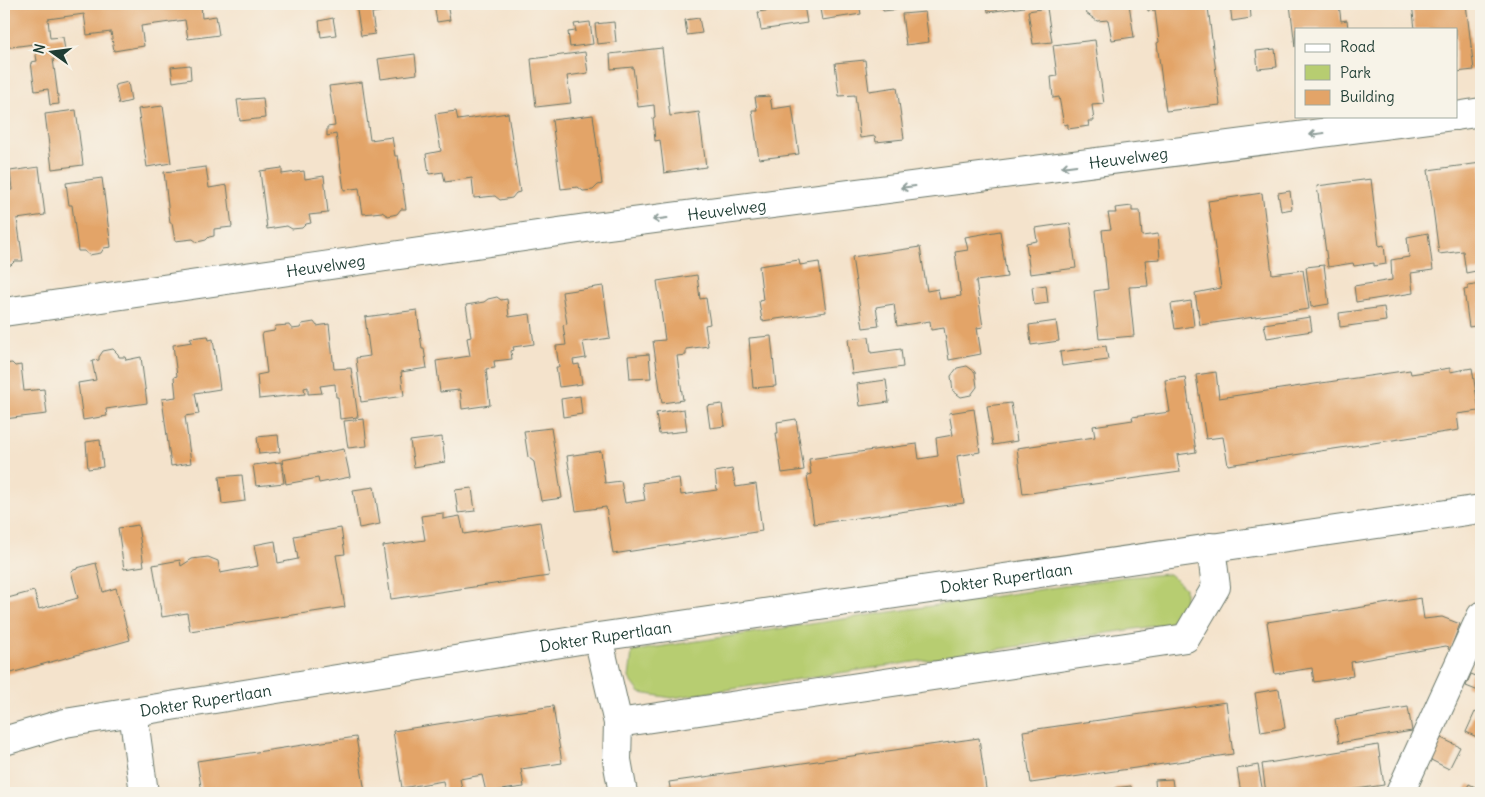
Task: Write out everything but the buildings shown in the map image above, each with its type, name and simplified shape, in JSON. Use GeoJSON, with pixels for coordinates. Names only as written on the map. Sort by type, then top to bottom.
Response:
{"type":"FeatureCollection","features":[{"type":"Feature","properties":{"kind":"street"},"geometry":{"type":"LineString","coordinates":[[1458,116],[1481,112]]}},
{"type":"Feature","properties":{"kind":"street","name":"Heuvelweg"},"geometry":{"type":"LineString","coordinates":[[4,312],[586,228],[1437,118]]}},
{"type":"Feature","properties":{"kind":"street","name":"Dokter Rupertlaan"},"geometry":{"type":"LineString","coordinates":[[4,741],[65,723],[598,637],[1481,509]]}},
{"type":"Feature","properties":{"kind":"street"},"geometry":{"type":"LineString","coordinates":[[618,723],[1186,638],[1216,588],[1211,547]]}},
{"type":"Feature","properties":{"kind":"street"},"geometry":{"type":"LineString","coordinates":[[1400,793],[1481,616]]}},
{"type":"Feature","properties":{"kind":"street"},"geometry":{"type":"LineString","coordinates":[[598,637],[618,723],[617,760],[623,793]]}},
{"type":"Feature","properties":{"kind":"street"},"geometry":{"type":"LineString","coordinates":[[133,712],[144,793]]}},
{"type":"Feature","properties":{"kind":"green space"},"geometry":{"type":"Polygon","coordinates":[[[1169,574],[1185,588],[1185,608],[1168,624],[672,698],[640,693],[629,678],[632,652],[651,648],[1123,577],[1169,574]]]}}]}
